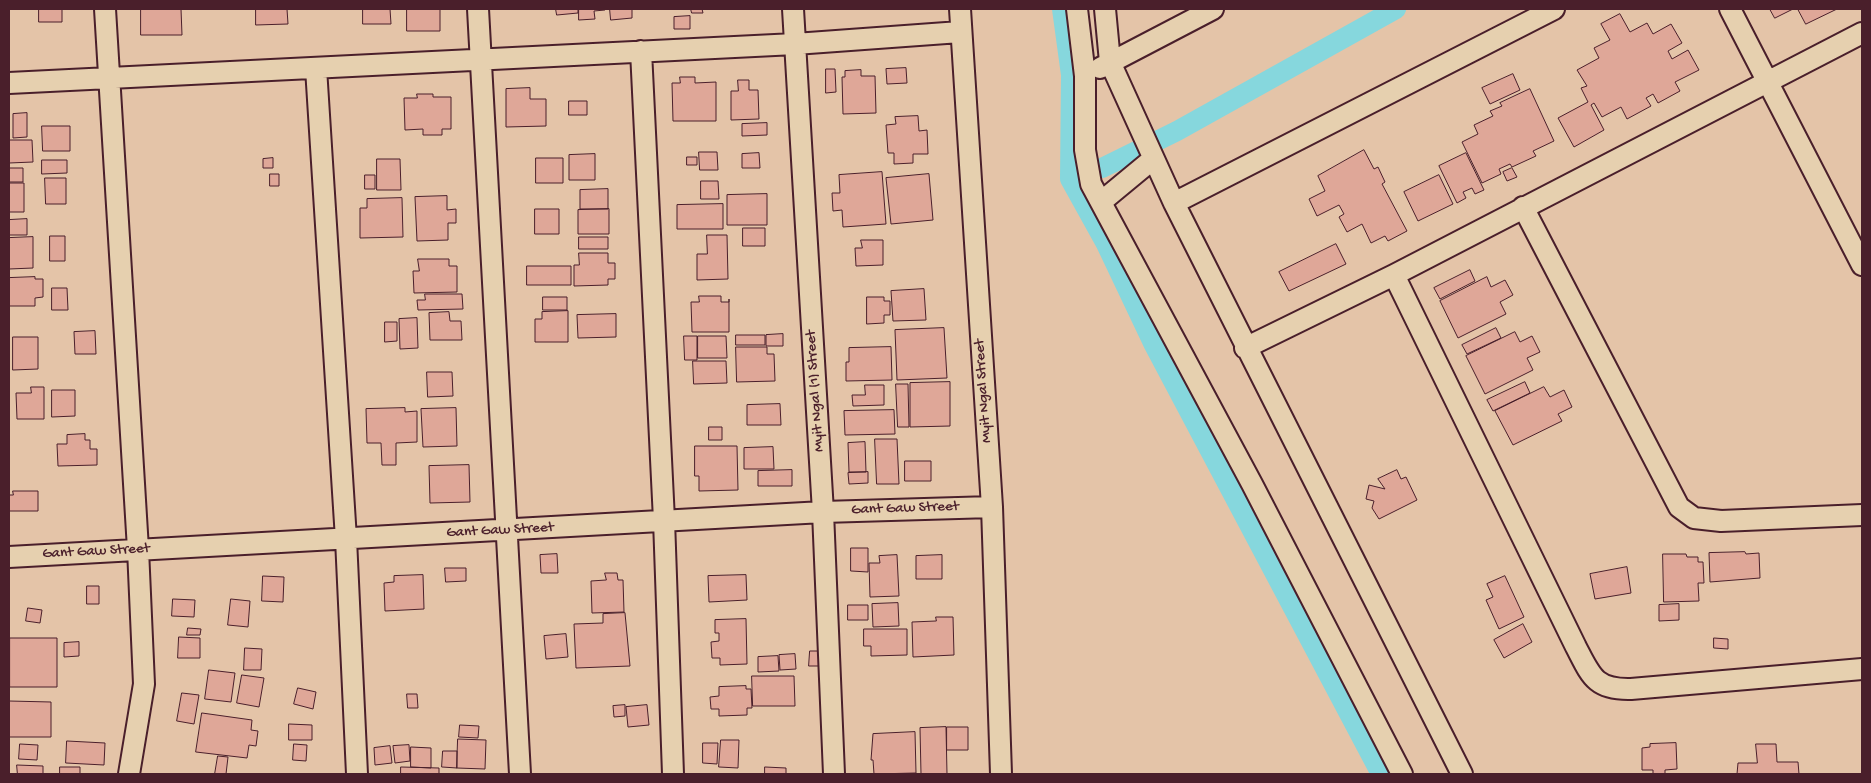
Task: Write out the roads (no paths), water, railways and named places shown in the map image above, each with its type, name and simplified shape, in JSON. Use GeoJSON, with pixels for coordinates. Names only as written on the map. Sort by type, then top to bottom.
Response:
{"type":"FeatureCollection","features":[{"type":"Feature","properties":{"kind":"street"},"geometry":{"type":"LineString","coordinates":[[105,9],[138,549],[144,684],[129,774]]}},
{"type":"Feature","properties":{"kind":"street"},"geometry":{"type":"LineString","coordinates":[[478,9],[520,774]]}},
{"type":"Feature","properties":{"kind":"street","name":"Myit Ngal (1) Street"},"geometry":{"type":"LineString","coordinates":[[793,9],[823,512],[834,774]]}},
{"type":"Feature","properties":{"kind":"street","name":"Myit Ngal Street"},"geometry":{"type":"LineString","coordinates":[[960,9],[992,507],[1001,774]]}},
{"type":"Feature","properties":{"kind":"street"},"geometry":{"type":"LineString","coordinates":[[1077,9],[1085,76],[1086,165],[1090,184],[1252,484],[1402,774]]}},
{"type":"Feature","properties":{"kind":"street"},"geometry":{"type":"LineString","coordinates":[[1105,9],[1110,62],[1174,203],[1245,348],[1462,774]]}},
{"type":"Feature","properties":{"kind":"street"},"geometry":{"type":"LineString","coordinates":[[1085,76],[1213,9]]}},
{"type":"Feature","properties":{"kind":"street"},"geometry":{"type":"LineString","coordinates":[[1174,203],[1554,9]]}},
{"type":"Feature","properties":{"kind":"street"},"geometry":{"type":"LineString","coordinates":[[1730,9],[1862,265]]}},
{"type":"Feature","properties":{"kind":"street"},"geometry":{"type":"LineString","coordinates":[[9,83],[108,80],[480,61],[795,44],[960,32]]}},
{"type":"Feature","properties":{"kind":"street"},"geometry":{"type":"LineString","coordinates":[[1245,348],[1394,275],[1862,32]]}},
{"type":"Feature","properties":{"kind":"street"},"geometry":{"type":"LineString","coordinates":[[641,51],[664,520],[673,774]]}},
{"type":"Feature","properties":{"kind":"street"},"geometry":{"type":"LineString","coordinates":[[316,68],[346,539],[357,774]]}},
{"type":"Feature","properties":{"kind":"street"},"geometry":{"type":"LineString","coordinates":[[1100,202],[1149,149]]}},
{"type":"Feature","properties":{"kind":"street"},"geometry":{"type":"LineString","coordinates":[[1523,207],[1679,507],[1694,518],[1714,521],[1862,515]]}},
{"type":"Feature","properties":{"kind":"street"},"geometry":{"type":"LineString","coordinates":[[1394,275],[1576,647],[1591,676],[1598,683],[1611,688],[1631,689],[1862,669]]}},
{"type":"Feature","properties":{"kind":"street","name":"Gant Gaw Street"},"geometry":{"type":"LineString","coordinates":[[9,557],[508,531],[664,520],[823,512],[992,507]]}},
{"type":"Feature","properties":{"kind":"waterway"},"geometry":{"type":"LineString","coordinates":[[1062,9],[1071,75],[1070,179],[1106,244],[1153,343],[1381,774]]}},
{"type":"Feature","properties":{"kind":"waterway"},"geometry":{"type":"LineString","coordinates":[[1102,168],[1177,131],[1396,9]]}}]}
